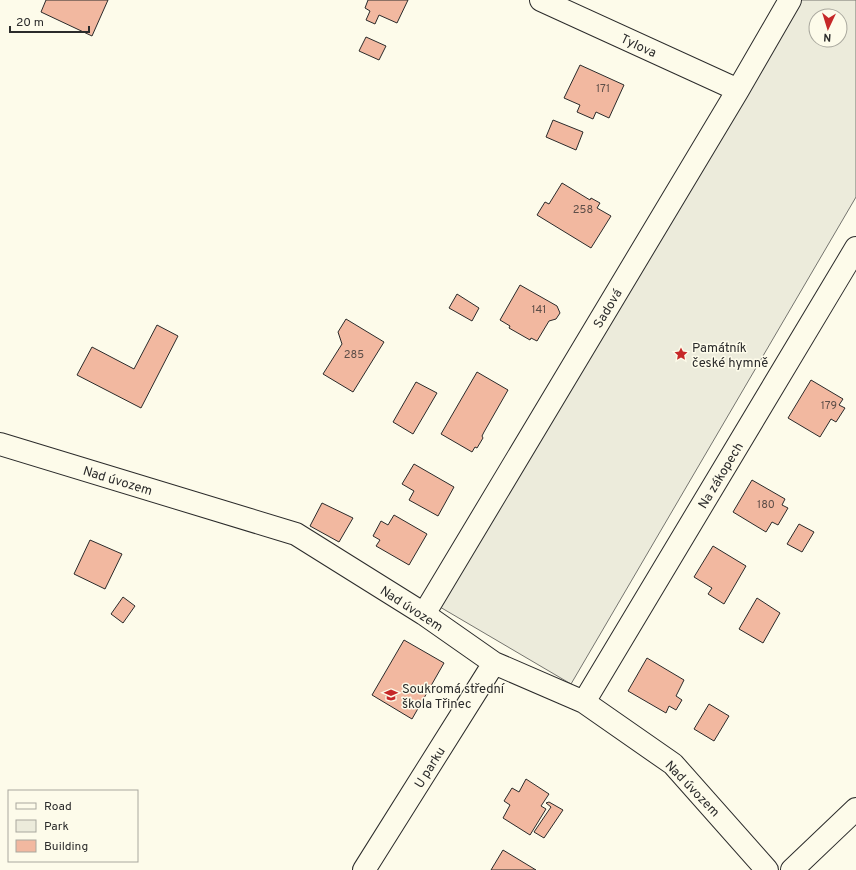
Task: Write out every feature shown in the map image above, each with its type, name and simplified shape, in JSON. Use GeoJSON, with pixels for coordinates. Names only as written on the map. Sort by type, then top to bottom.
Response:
{"type":"FeatureCollection","features":[{"type":"Feature","properties":{"kind":"street","name":"Tylova"},"geometry":{"type":"LineString","coordinates":[[541,0],[738,90]]}},
{"type":"Feature","properties":{"kind":"street","name":"Sadová"},"geometry":{"type":"LineString","coordinates":[[424,614],[738,90],[790,0]]}},
{"type":"Feature","properties":{"kind":"street","name":"Na zákopech"},"geometry":{"type":"LineString","coordinates":[[584,702],[856,248]]}},
{"type":"Feature","properties":{"kind":"street","name":"Nad úvozem"},"geometry":{"type":"LineString","coordinates":[[0,444],[296,534],[424,614],[494,663],[584,702],[673,764],[768,870]]}},
{"type":"Feature","properties":{"kind":"street","name":"U parku"},"geometry":{"type":"LineString","coordinates":[[364,870],[494,663]]}},
{"type":"Feature","properties":{"kind":"street"},"geometry":{"type":"LineString","coordinates":[[792,870],[856,809]]}},
{"type":"Feature","properties":{"kind":"green space"},"geometry":{"type":"Polygon","coordinates":[[[797,0],[856,0],[856,197],[571,684],[440,607],[797,0]]]}},
{"type":"Feature","properties":{"kind":"building"},"geometry":{"type":"Polygon","coordinates":[[[46,0],[108,0],[92,36],[41,12],[46,0]]]}},
{"type":"Feature","properties":{"kind":"building"},"geometry":{"type":"Polygon","coordinates":[[[368,0],[408,0],[397,23],[379,15],[375,24],[366,20],[370,11],[365,8],[368,0]]]}},
{"type":"Feature","properties":{"kind":"building"},"geometry":{"type":"Polygon","coordinates":[[[366,37],[386,46],[379,60],[359,51],[366,37]]]}},
{"type":"Feature","properties":{"kind":"building"},"geometry":{"type":"Polygon","coordinates":[[[580,65],[624,85],[609,118],[596,112],[593,119],[577,112],[580,105],[564,98],[580,65]]]}},
{"type":"Feature","properties":{"kind":"building"},"geometry":{"type":"Polygon","coordinates":[[[553,120],[583,132],[576,150],[546,137],[553,120]]]}},
{"type":"Feature","properties":{"kind":"building"},"geometry":{"type":"Polygon","coordinates":[[[562,183],[590,200],[591,198],[600,203],[597,208],[611,216],[591,248],[537,215],[545,202],[549,204],[562,183]]]}},
{"type":"Feature","properties":{"kind":"building"},"geometry":{"type":"Polygon","coordinates":[[[520,285],[557,306],[560,313],[556,319],[549,321],[537,341],[531,338],[530,340],[509,328],[510,326],[500,320],[520,285]]]}},
{"type":"Feature","properties":{"kind":"building"},"geometry":{"type":"Polygon","coordinates":[[[457,294],[479,308],[472,321],[449,308],[457,294]]]}},
{"type":"Feature","properties":{"kind":"building"},"geometry":{"type":"Polygon","coordinates":[[[346,319],[384,342],[353,392],[323,374],[342,344],[338,332],[346,319]]]}},
{"type":"Feature","properties":{"kind":"building"},"geometry":{"type":"Polygon","coordinates":[[[157,325],[178,336],[141,408],[77,375],[92,347],[134,369],[157,325]]]}},
{"type":"Feature","properties":{"kind":"building"},"geometry":{"type":"Polygon","coordinates":[[[477,372],[508,390],[484,432],[482,436],[483,438],[477,448],[475,447],[472,452],[441,434],[477,372]]]}},
{"type":"Feature","properties":{"kind":"building"},"geometry":{"type":"Polygon","coordinates":[[[811,380],[843,399],[839,405],[845,408],[836,422],[831,419],[820,437],[788,418],[811,380]]]}},
{"type":"Feature","properties":{"kind":"building"},"geometry":{"type":"Polygon","coordinates":[[[416,382],[437,393],[413,434],[393,422],[416,382]]]}},
{"type":"Feature","properties":{"kind":"building"},"geometry":{"type":"Polygon","coordinates":[[[414,464],[454,487],[438,516],[409,500],[414,491],[402,484],[414,464]]]}},
{"type":"Feature","properties":{"kind":"building"},"geometry":{"type":"Polygon","coordinates":[[[752,480],[785,499],[782,505],[788,508],[778,525],[772,522],[766,532],[733,512],[752,480]]]}},
{"type":"Feature","properties":{"kind":"building"},"geometry":{"type":"Polygon","coordinates":[[[322,503],[353,518],[339,542],[310,526],[322,503]]]}},
{"type":"Feature","properties":{"kind":"building"},"geometry":{"type":"Polygon","coordinates":[[[394,515],[427,534],[409,565],[376,546],[380,540],[373,536],[381,521],[388,525],[394,515]]]}},
{"type":"Feature","properties":{"kind":"building"},"geometry":{"type":"Polygon","coordinates":[[[799,524],[814,532],[802,552],[787,544],[799,524]]]}},
{"type":"Feature","properties":{"kind":"building"},"geometry":{"type":"Polygon","coordinates":[[[90,540],[122,554],[105,589],[74,574],[90,540]]]}},
{"type":"Feature","properties":{"kind":"building"},"geometry":{"type":"Polygon","coordinates":[[[713,546],[746,566],[724,604],[708,594],[712,588],[694,577],[713,546]]]}},
{"type":"Feature","properties":{"kind":"building"},"geometry":{"type":"Polygon","coordinates":[[[123,597],[135,606],[123,623],[111,614],[123,597]]]}},
{"type":"Feature","properties":{"kind":"building"},"geometry":{"type":"Polygon","coordinates":[[[757,598],[780,613],[763,643],[739,629],[757,598]]]}},
{"type":"Feature","properties":{"kind":"building"},"geometry":{"type":"Polygon","coordinates":[[[404,640],[444,663],[412,719],[372,695],[404,640]]]}},
{"type":"Feature","properties":{"kind":"building"},"geometry":{"type":"Polygon","coordinates":[[[647,658],[684,680],[676,696],[682,700],[676,710],[669,706],[666,713],[628,691],[647,658]]]}},
{"type":"Feature","properties":{"kind":"building"},"geometry":{"type":"Polygon","coordinates":[[[709,704],[729,716],[714,741],[694,729],[709,704]]]}},
{"type":"Feature","properties":{"kind":"building"},"geometry":{"type":"Polygon","coordinates":[[[526,779],[549,794],[541,806],[546,809],[530,835],[503,818],[510,805],[504,801],[512,788],[519,792],[526,779]]]}},
{"type":"Feature","properties":{"kind":"building"},"geometry":{"type":"Polygon","coordinates":[[[549,802],[563,810],[544,838],[534,832],[551,807],[546,803],[549,802]]]}},
{"type":"Feature","properties":{"kind":"building"},"geometry":{"type":"Polygon","coordinates":[[[503,850],[536,870],[491,870],[503,850]]]}},
{"type":"Feature","properties":{"kind":"place","name":"Památník české hymně"},"geometry":{"type":"Point","coordinates":[681,354]}},
{"type":"Feature","properties":{"kind":"place","name":"Soukromá střední škola Třinec"},"geometry":{"type":"Point","coordinates":[391,695]}}]}
